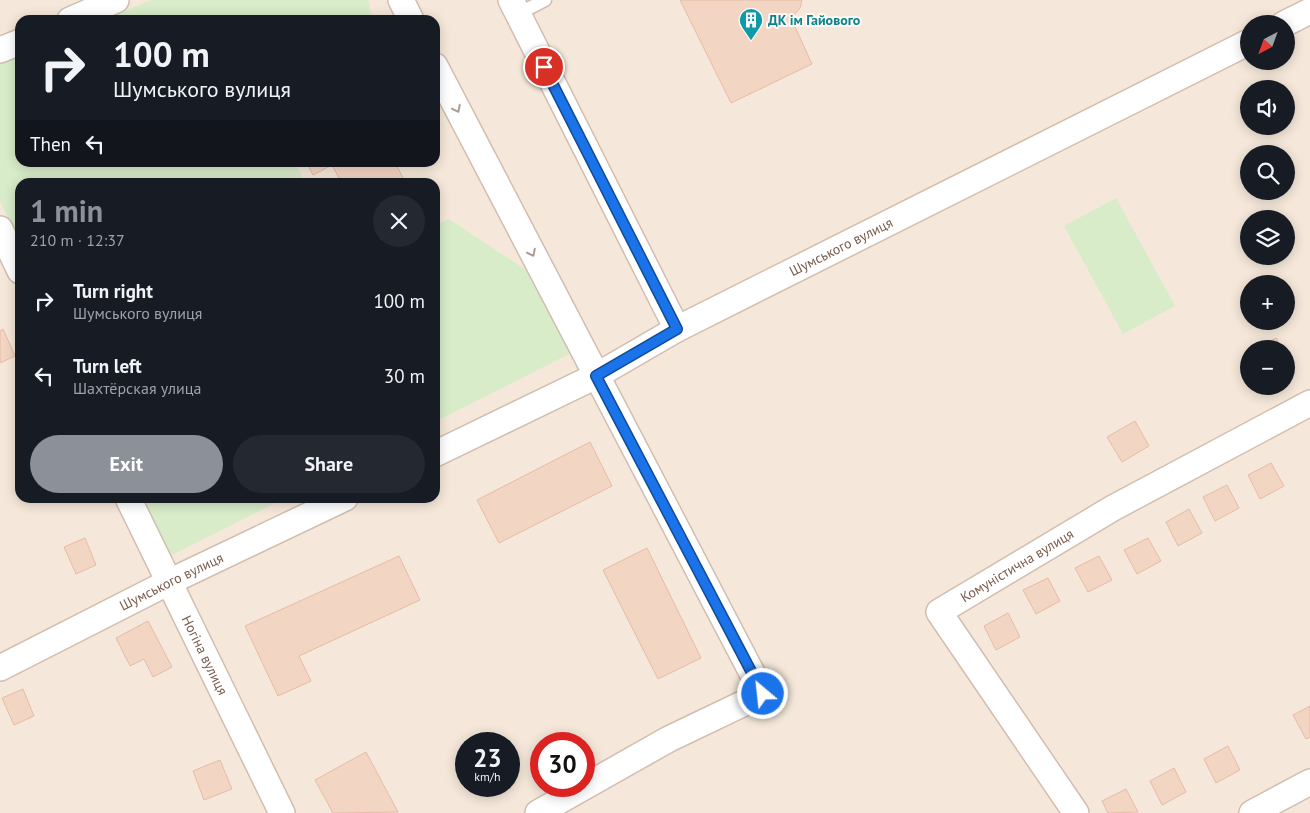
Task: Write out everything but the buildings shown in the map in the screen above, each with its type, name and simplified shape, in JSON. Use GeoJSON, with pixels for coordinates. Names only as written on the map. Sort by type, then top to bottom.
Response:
{"type":"FeatureCollection","features":[{"type":"Feature","properties":{"kind":"street"},"geometry":{"type":"LineString","coordinates":[[82,15],[116,0]]}},
{"type":"Feature","properties":{"kind":"street"},"geometry":{"type":"LineString","coordinates":[[401,0],[408,15]]}},
{"type":"Feature","properties":{"kind":"street"},"geometry":{"type":"LineString","coordinates":[[514,7],[677,329]]}},
{"type":"Feature","properties":{"kind":"street"},"geometry":{"type":"LineString","coordinates":[[1295,18],[1310,11]]}},
{"type":"Feature","properties":{"kind":"street"},"geometry":{"type":"LineString","coordinates":[[0,50],[15,44]]}},
{"type":"Feature","properties":{"kind":"street","name":"Шумського вулиця"},"geometry":{"type":"LineString","coordinates":[[440,452],[596,376],[677,329],[1240,47]]}},
{"type":"Feature","properties":{"kind":"street"},"geometry":{"type":"LineString","coordinates":[[440,76],[763,694],[669,739],[574,805],[538,813]]}},
{"type":"Feature","properties":{"kind":"street"},"geometry":{"type":"LineString","coordinates":[[0,229],[15,260]]}},
{"type":"Feature","properties":{"kind":"street","name":"Комуністична вулиця"},"geometry":{"type":"LineString","coordinates":[[1076,813],[939,612],[1113,508],[1310,404]]}},
{"type":"Feature","properties":{"kind":"street","name":"Ногіна вулиця"},"geometry":{"type":"LineString","coordinates":[[130,503],[282,813]]}},
{"type":"Feature","properties":{"kind":"street","name":"Шумського вулиця"},"geometry":{"type":"LineString","coordinates":[[0,668],[169,582],[335,503]]}},
{"type":"Feature","properties":{"kind":"street"},"geometry":{"type":"LineString","coordinates":[[1252,813],[1310,782]]}},
{"type":"Feature","properties":{"kind":"lane"},"geometry":{"type":"LineString","coordinates":[[514,7],[545,0]]}},
{"type":"Feature","properties":{"kind":"shaded area"},"geometry":{"type":"Polygon","coordinates":[[[0,0],[1310,0],[1310,813],[0,813],[0,0]]]}},
{"type":"Feature","properties":{"kind":"green space"},"geometry":{"type":"Polygon","coordinates":[[[151,0],[368,0],[371,15],[115,15],[151,0]]]}},
{"type":"Feature","properties":{"kind":"green space"},"geometry":{"type":"Polygon","coordinates":[[[15,57],[15,167],[297,167],[303,178],[15,178],[15,232],[0,201],[0,64],[15,57]]]}},
{"type":"Feature","properties":{"kind":"green space"},"geometry":{"type":"Polygon","coordinates":[[[1116,198],[1175,306],[1123,334],[1064,226],[1116,198]]]}},
{"type":"Feature","properties":{"kind":"green space"},"geometry":{"type":"Polygon","coordinates":[[[449,219],[541,280],[573,352],[440,419],[440,224],[449,219]]]}},
{"type":"Feature","properties":{"kind":"green space"},"geometry":{"type":"Polygon","coordinates":[[[143,503],[275,503],[169,556],[143,503]]]}},
{"type":"Feature","properties":{"kind":"place","name":"ДК ім Гайового"},"geometry":{"type":"Point","coordinates":[751,41]}},
{"type":"Feature","properties":{"kind":"route"},"geometry":{"type":"LineString","coordinates":[[544,67],[677,329],[596,376],[763,694]]}}]}
